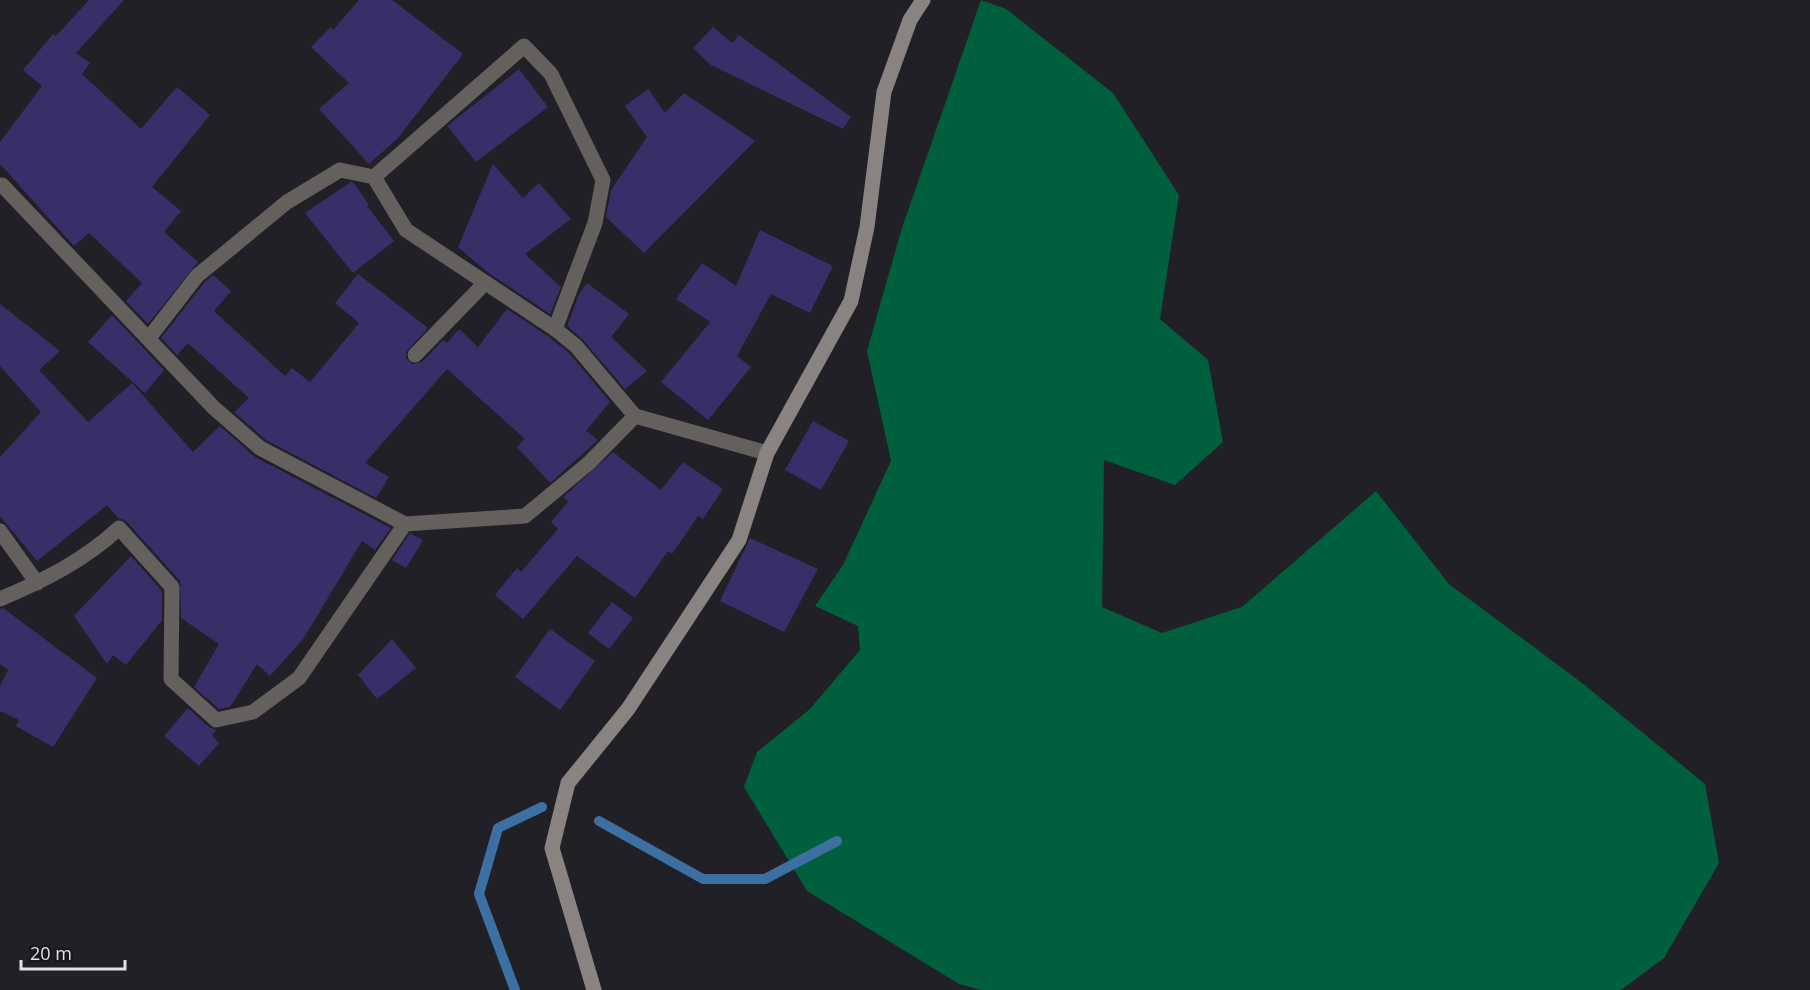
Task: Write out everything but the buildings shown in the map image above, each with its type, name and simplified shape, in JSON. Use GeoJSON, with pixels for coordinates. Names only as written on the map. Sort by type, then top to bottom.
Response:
{"type":"FeatureCollection","features":[{"type":"Feature","properties":{"kind":"street"},"geometry":{"type":"LineString","coordinates":[[594,990],[552,848],[568,783],[628,709],[739,540],[767,453],[851,301],[867,227],[884,92],[910,20],[922,0]]}},
{"type":"Feature","properties":{"kind":"street"},"geometry":{"type":"LineString","coordinates":[[374,177],[524,46],[551,74],[603,180],[595,224],[555,329]]}},
{"type":"Feature","properties":{"kind":"street"},"geometry":{"type":"LineString","coordinates":[[149,338],[197,276],[287,202],[340,170],[374,177],[406,230],[555,329],[576,346],[635,416],[767,453]]}},
{"type":"Feature","properties":{"kind":"street"},"geometry":{"type":"LineString","coordinates":[[2,185],[214,408],[260,448],[405,524],[525,516],[589,463],[635,416]]}},
{"type":"Feature","properties":{"kind":"street"},"geometry":{"type":"LineString","coordinates":[[415,355],[485,283]]}},
{"type":"Feature","properties":{"kind":"street"},"geometry":{"type":"LineString","coordinates":[[0,599],[37,583],[95,550],[119,528],[172,587],[171,679],[216,720],[254,712],[299,678],[405,524]]}},
{"type":"Feature","properties":{"kind":"street"},"geometry":{"type":"LineString","coordinates":[[0,531],[37,583]]}},
{"type":"Feature","properties":{"kind":"green space"},"geometry":{"type":"Polygon","coordinates":[[[981,0],[1006,9],[1113,93],[1179,195],[1160,319],[1208,360],[1223,442],[1175,485],[1104,460],[1102,607],[1162,633],[1242,607],[1376,491],[1449,584],[1586,686],[1705,784],[1719,863],[1664,958],[1621,990],[981,990],[959,984],[807,891],[744,787],[757,752],[810,709],[860,650],[858,626],[815,606],[843,565],[891,461],[867,351],[901,231],[981,0]]]}},
{"type":"Feature","properties":{"kind":"waterway"},"geometry":{"type":"LineString","coordinates":[[515,990],[479,894],[498,828],[542,807]]}},
{"type":"Feature","properties":{"kind":"waterway"},"geometry":{"type":"LineString","coordinates":[[599,821],[703,879],[765,879],[837,841]]}}]}
